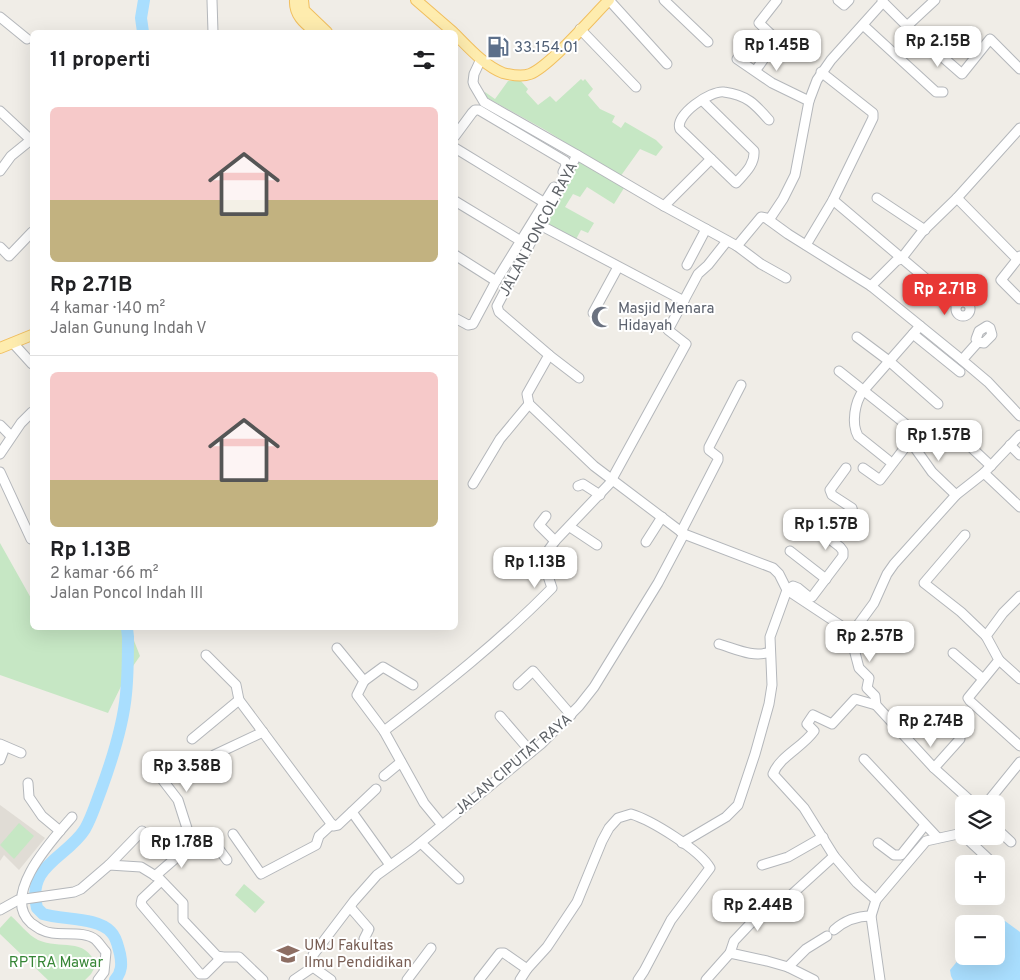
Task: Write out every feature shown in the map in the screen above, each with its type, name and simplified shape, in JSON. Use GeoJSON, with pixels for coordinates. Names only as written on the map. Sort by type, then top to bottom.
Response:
{"type":"FeatureCollection","features":[{"type":"Feature","properties":{"kind":"main road"},"geometry":{"type":"LineString","coordinates":[[295,0],[295,8],[301,20],[316,30]]}},
{"type":"Feature","properties":{"kind":"main road"},"geometry":{"type":"LineString","coordinates":[[303,0],[304,10],[317,30]]}},
{"type":"Feature","properties":{"kind":"main road"},"geometry":{"type":"LineString","coordinates":[[416,0],[450,30]]}},
{"type":"Feature","properties":{"kind":"main road"},"geometry":{"type":"LineString","coordinates":[[458,38],[481,58],[502,72],[513,75],[530,74],[552,58],[607,0]]}},
{"type":"Feature","properties":{"kind":"main road"},"geometry":{"type":"LineString","coordinates":[[0,348],[30,336]]}},
{"type":"Feature","properties":{"kind":"street"},"geometry":{"type":"LineString","coordinates":[[212,0],[213,30]]}},
{"type":"Feature","properties":{"kind":"street"},"geometry":{"type":"LineString","coordinates":[[607,0],[667,64]]}},
{"type":"Feature","properties":{"kind":"street"},"geometry":{"type":"LineString","coordinates":[[664,0],[708,42]]}},
{"type":"Feature","properties":{"kind":"street"},"geometry":{"type":"LineString","coordinates":[[758,67],[777,40],[759,23],[777,0]]}},
{"type":"Feature","properties":{"kind":"street"},"geometry":{"type":"LineString","coordinates":[[838,0],[844,5],[848,0]]}},
{"type":"Feature","properties":{"kind":"street"},"geometry":{"type":"LineString","coordinates":[[907,26],[935,0]]}},
{"type":"Feature","properties":{"kind":"street"},"geometry":{"type":"LineString","coordinates":[[737,246],[783,199],[795,175],[809,101],[821,72],[883,1],[907,26],[962,74],[990,39],[1020,69]]}},
{"type":"Feature","properties":{"kind":"street"},"geometry":{"type":"LineString","coordinates":[[0,17],[27,39]]}},
{"type":"Feature","properties":{"kind":"street"},"geometry":{"type":"LineString","coordinates":[[863,25],[936,92],[943,92]]}},
{"type":"Feature","properties":{"kind":"street"},"geometry":{"type":"LineString","coordinates":[[580,29],[636,87]]}},
{"type":"Feature","properties":{"kind":"street","name":"JALAN PONCOL RAYA"},"geometry":{"type":"LineString","coordinates":[[481,58],[474,74],[473,82],[484,102],[577,156],[497,306],[498,312],[549,355]]}},
{"type":"Feature","properties":{"kind":"street"},"geometry":{"type":"LineString","coordinates":[[736,59],[772,83],[809,101]]}},
{"type":"Feature","properties":{"kind":"street"},"geometry":{"type":"LineString","coordinates":[[806,245],[832,200],[874,118],[873,112],[821,72]]}},
{"type":"Feature","properties":{"kind":"street"},"geometry":{"type":"LineString","coordinates":[[702,100],[754,151],[754,158],[748,169],[736,183],[679,126],[680,121],[688,111],[702,100],[714,93],[723,92],[748,98],[770,120]]}},
{"type":"Feature","properties":{"kind":"street"},"geometry":{"type":"LineString","coordinates":[[458,132],[472,113],[475,110],[479,110],[565,161],[566,166],[496,281],[473,324],[468,325],[458,320]]}},
{"type":"Feature","properties":{"kind":"street"},"geometry":{"type":"LineString","coordinates":[[0,111],[30,138]]}},
{"type":"Feature","properties":{"kind":"street"},"geometry":{"type":"LineString","coordinates":[[871,286],[896,261],[901,259],[924,230],[958,198],[1020,128]]}},
{"type":"Feature","properties":{"kind":"street"},"geometry":{"type":"LineString","coordinates":[[0,171],[11,156],[30,142]]}},
{"type":"Feature","properties":{"kind":"street"},"geometry":{"type":"LineString","coordinates":[[458,150],[545,203]]}},
{"type":"Feature","properties":{"kind":"street"},"geometry":{"type":"LineString","coordinates":[[577,156],[737,246],[761,264],[786,278]]}},
{"type":"Feature","properties":{"kind":"street"},"geometry":{"type":"LineString","coordinates":[[664,206],[711,159]]}},
{"type":"Feature","properties":{"kind":"street"},"geometry":{"type":"LineString","coordinates":[[877,198],[924,230]]}},
{"type":"Feature","properties":{"kind":"street"},"geometry":{"type":"LineString","coordinates":[[958,198],[1019,257],[1001,280],[1020,299]]}},
{"type":"Feature","properties":{"kind":"street"},"geometry":{"type":"LineString","coordinates":[[832,200],[957,305]]}},
{"type":"Feature","properties":{"kind":"street"},"geometry":{"type":"LineString","coordinates":[[458,203],[521,240]]}},
{"type":"Feature","properties":{"kind":"street"},"geometry":{"type":"LineString","coordinates":[[765,218],[871,286],[988,382],[1019,413]]}},
{"type":"Feature","properties":{"kind":"street"},"geometry":{"type":"LineString","coordinates":[[540,225],[684,301]]}},
{"type":"Feature","properties":{"kind":"street"},"geometry":{"type":"LineString","coordinates":[[687,265],[706,229]]}},
{"type":"Feature","properties":{"kind":"street"},"geometry":{"type":"LineString","coordinates":[[0,247],[9,256],[30,234]]}},
{"type":"Feature","properties":{"kind":"street"},"geometry":{"type":"LineString","coordinates":[[384,731],[446,684],[522,619],[552,588],[540,562],[555,542],[600,496],[612,480],[686,344],[668,331],[698,274],[708,265],[727,241]]}},
{"type":"Feature","properties":{"kind":"street"},"geometry":{"type":"LineString","coordinates":[[458,257],[496,281]]}},
{"type":"Feature","properties":{"kind":"street"},"geometry":{"type":"LineString","coordinates":[[593,313],[618,267]]}},
{"type":"Feature","properties":{"kind":"street"},"geometry":{"type":"LineString","coordinates":[[888,460],[855,432],[857,401],[863,391],[920,326]]}},
{"type":"Feature","properties":{"kind":"street"},"geometry":{"type":"LineString","coordinates":[[913,334],[960,372]]}},
{"type":"Feature","properties":{"kind":"street"},"geometry":{"type":"LineString","coordinates":[[857,337],[889,361],[938,404]]}},
{"type":"Feature","properties":{"kind":"street"},"geometry":{"type":"LineString","coordinates":[[962,360],[978,342]]}},
{"type":"Feature","properties":{"kind":"street"},"geometry":{"type":"LineString","coordinates":[[13,343],[30,362]]}},
{"type":"Feature","properties":{"kind":"street"},"geometry":{"type":"LineString","coordinates":[[579,378],[549,355],[527,394],[529,404],[594,466],[682,533],[772,568],[779,574],[787,590],[852,633]]}},
{"type":"Feature","properties":{"kind":"street"},"geometry":{"type":"LineString","coordinates":[[839,371],[912,430]]}},
{"type":"Feature","properties":{"kind":"street","name":"JALAN CIPUTAT RAYA"},"geometry":{"type":"LineString","coordinates":[[313,967],[313,955],[377,875],[421,842],[531,752],[571,715],[594,687],[658,583],[718,460],[718,457],[708,447],[741,385]]}},
{"type":"Feature","properties":{"kind":"street"},"geometry":{"type":"LineString","coordinates":[[473,484],[500,438],[529,404]]}},
{"type":"Feature","properties":{"kind":"street"},"geometry":{"type":"LineString","coordinates":[[0,454],[11,436],[30,414]]}},
{"type":"Feature","properties":{"kind":"street"},"geometry":{"type":"LineString","coordinates":[[0,425],[11,436]]}},
{"type":"Feature","properties":{"kind":"street"},"geometry":{"type":"LineString","coordinates":[[958,435],[1020,507]]}},
{"type":"Feature","properties":{"kind":"street"},"geometry":{"type":"LineString","coordinates":[[876,705],[875,696],[867,688],[868,677],[859,668],[854,649],[848,641],[852,633],[874,603],[885,583],[887,574],[894,564],[956,495],[987,469],[1020,435]]}},
{"type":"Feature","properties":{"kind":"street"},"geometry":{"type":"LineString","coordinates":[[863,468],[880,480],[910,441],[932,472],[956,495]]}},
{"type":"Feature","properties":{"kind":"street"},"geometry":{"type":"LineString","coordinates":[[1010,445],[1020,455]]}},
{"type":"Feature","properties":{"kind":"street"},"geometry":{"type":"LineString","coordinates":[[833,541],[853,513],[852,508],[832,494],[830,490],[846,468]]}},
{"type":"Feature","properties":{"kind":"street"},"geometry":{"type":"LineString","coordinates":[[0,472],[30,536]]}},
{"type":"Feature","properties":{"kind":"street"},"geometry":{"type":"LineString","coordinates":[[578,486],[584,484],[600,496]]}},
{"type":"Feature","properties":{"kind":"street"},"geometry":{"type":"LineString","coordinates":[[686,846],[726,817],[738,805],[755,754],[768,704],[772,685],[770,636],[787,590],[793,586],[809,597],[812,597],[844,556],[843,551],[833,541],[799,515]]}},
{"type":"Feature","properties":{"kind":"street"},"geometry":{"type":"LineString","coordinates":[[546,516],[538,525],[555,542]]}},
{"type":"Feature","properties":{"kind":"street"},"geometry":{"type":"LineString","coordinates":[[646,542],[662,517]]}},
{"type":"Feature","properties":{"kind":"street"},"geometry":{"type":"LineString","coordinates":[[570,527],[597,545]]}},
{"type":"Feature","properties":{"kind":"street"},"geometry":{"type":"LineString","coordinates":[[965,535],[924,583],[968,617],[986,636],[998,660],[1020,679]]}},
{"type":"Feature","properties":{"kind":"street"},"geometry":{"type":"LineString","coordinates":[[790,551],[826,579]]}},
{"type":"Feature","properties":{"kind":"street"},"geometry":{"type":"LineString","coordinates":[[986,636],[1003,613],[1020,596]]}},
{"type":"Feature","properties":{"kind":"street"},"geometry":{"type":"LineString","coordinates":[[719,644],[748,653],[763,654],[770,652]]}},
{"type":"Feature","properties":{"kind":"street"},"geometry":{"type":"LineString","coordinates":[[337,648],[364,681]]}},
{"type":"Feature","properties":{"kind":"street"},"geometry":{"type":"LineString","coordinates":[[953,653],[983,679]]}},
{"type":"Feature","properties":{"kind":"street"},"geometry":{"type":"LineString","coordinates":[[206,655],[236,685],[239,700],[333,826],[338,825],[376,788]]}},
{"type":"Feature","properties":{"kind":"street"},"geometry":{"type":"LineString","coordinates":[[998,660],[968,700],[1020,746]]}},
{"type":"Feature","properties":{"kind":"street"},"geometry":{"type":"LineString","coordinates":[[413,685],[383,667],[364,681],[357,695],[384,731],[424,803],[442,824]]}},
{"type":"Feature","properties":{"kind":"street"},"geometry":{"type":"LineString","coordinates":[[518,684],[533,671],[571,715]]}},
{"type":"Feature","properties":{"kind":"street"},"geometry":{"type":"LineString","coordinates":[[876,900],[857,883],[834,856],[804,808],[773,775],[774,769],[812,735],[814,730],[807,724],[813,715],[832,724],[854,699],[876,705],[934,768],[964,795]]}},
{"type":"Feature","properties":{"kind":"street"},"geometry":{"type":"LineString","coordinates":[[192,740],[239,700]]}},
{"type":"Feature","properties":{"kind":"street"},"geometry":{"type":"LineString","coordinates":[[500,716],[531,752]]}},
{"type":"Feature","properties":{"kind":"street"},"geometry":{"type":"LineString","coordinates":[[214,755],[263,732]]}},
{"type":"Feature","properties":{"kind":"street"},"geometry":{"type":"LineString","coordinates":[[934,768],[960,739]]}},
{"type":"Feature","properties":{"kind":"street"},"geometry":{"type":"LineString","coordinates":[[0,760],[3,746],[21,753]]}},
{"type":"Feature","properties":{"kind":"street"},"geometry":{"type":"LineString","coordinates":[[864,759],[937,837]]}},
{"type":"Feature","properties":{"kind":"street"},"geometry":{"type":"LineString","coordinates":[[148,761],[178,800],[192,844]]}},
{"type":"Feature","properties":{"kind":"street"},"geometry":{"type":"LineString","coordinates":[[384,776],[401,762]]}},
{"type":"Feature","properties":{"kind":"street"},"geometry":{"type":"LineString","coordinates":[[993,795],[1020,763]]}},
{"type":"Feature","properties":{"kind":"street"},"geometry":{"type":"LineString","coordinates":[[28,784],[29,797],[42,816],[60,831]]}},
{"type":"Feature","properties":{"kind":"street"},"geometry":{"type":"LineString","coordinates":[[352,812],[390,865]]}},
{"type":"Feature","properties":{"kind":"street"},"geometry":{"type":"LineString","coordinates":[[520,980],[527,969],[548,947],[570,914],[583,889],[609,828],[618,818],[631,814],[638,816],[686,846],[710,868],[671,920],[638,980]]}},
{"type":"Feature","properties":{"kind":"street"},"geometry":{"type":"LineString","coordinates":[[72,816],[27,875],[22,888],[23,899],[19,904],[27,920],[41,930],[50,933],[86,935],[95,939],[106,952],[104,972],[98,980]]}},
{"type":"Feature","properties":{"kind":"street"},"geometry":{"type":"LineString","coordinates":[[233,834],[261,874],[316,845],[319,836],[332,824]]}},
{"type":"Feature","properties":{"kind":"street"},"geometry":{"type":"LineString","coordinates":[[878,842],[894,855],[901,855],[925,825]]}},
{"type":"Feature","properties":{"kind":"street"},"geometry":{"type":"LineString","coordinates":[[0,910],[23,899],[74,892],[81,889],[109,865],[142,831]]}},
{"type":"Feature","properties":{"kind":"street"},"geometry":{"type":"LineString","coordinates":[[880,980],[871,916],[876,900],[928,839],[955,835]]}},
{"type":"Feature","properties":{"kind":"street"},"geometry":{"type":"LineString","coordinates":[[222,957],[205,974],[200,974],[141,904],[142,899],[158,878],[192,844],[206,836],[210,837],[226,860]]}},
{"type":"Feature","properties":{"kind":"street"},"geometry":{"type":"LineString","coordinates":[[1005,836],[1011,842]]}},
{"type":"Feature","properties":{"kind":"street"},"geometry":{"type":"LineString","coordinates":[[762,865],[788,857],[823,837]]}},
{"type":"Feature","properties":{"kind":"street"},"geometry":{"type":"LineString","coordinates":[[421,842],[459,879]]}},
{"type":"Feature","properties":{"kind":"street"},"geometry":{"type":"LineString","coordinates":[[974,845],[985,855]]}},
{"type":"Feature","properties":{"kind":"street"},"geometry":{"type":"LineString","coordinates":[[790,896],[834,856]]}},
{"type":"Feature","properties":{"kind":"street"},"geometry":{"type":"LineString","coordinates":[[109,865],[141,867],[158,878],[183,903],[184,920],[218,956],[240,957],[263,980]]}},
{"type":"Feature","properties":{"kind":"street"},"geometry":{"type":"LineString","coordinates":[[350,907],[369,929],[364,939]]}},
{"type":"Feature","properties":{"kind":"street"},"geometry":{"type":"LineString","coordinates":[[706,980],[730,953],[734,941],[751,922],[745,915]]}},
{"type":"Feature","properties":{"kind":"street"},"geometry":{"type":"LineString","coordinates":[[788,967],[806,949],[839,926],[856,918],[871,916]]}},
{"type":"Feature","properties":{"kind":"street"},"geometry":{"type":"LineString","coordinates":[[407,980],[431,948]]}},
{"type":"Feature","properties":{"kind":"street"},"geometry":{"type":"LineString","coordinates":[[479,980],[500,953],[527,969]]}},
{"type":"Feature","properties":{"kind":"street"},"geometry":{"type":"LineString","coordinates":[[730,953],[788,967],[810,979]]}},
{"type":"Feature","properties":{"kind":"street"},"geometry":{"type":"LineString","coordinates":[[294,980],[313,967],[331,980]]}},
{"type":"Feature","properties":{"kind":"shaded area"},"geometry":{"type":"Polygon","coordinates":[[[0,805],[45,838],[19,870],[4,855],[0,861],[0,805]]]}},
{"type":"Feature","properties":{"kind":"green space"},"geometry":{"type":"Polygon","coordinates":[[[581,79],[583,81],[585,79],[593,89],[588,95],[600,109],[615,116],[612,122],[621,128],[625,122],[656,140],[663,147],[656,156],[640,149],[620,177],[547,131],[484,96],[485,92],[495,99],[508,81],[521,81],[528,89],[526,92],[538,105],[550,96],[556,102],[581,79]]]}},
{"type":"Feature","properties":{"kind":"green space"},"geometry":{"type":"Polygon","coordinates":[[[578,160],[624,188],[614,204],[587,187],[580,197],[573,194],[565,207],[594,223],[588,233],[581,230],[575,241],[541,221],[578,160]]]}},
{"type":"Feature","properties":{"kind":"green space"},"geometry":{"type":"Polygon","coordinates":[[[0,543],[30,596],[30,630],[130,630],[140,656],[126,676],[108,713],[0,675],[0,543]]]}},
{"type":"Feature","properties":{"kind":"green space"},"geometry":{"type":"Polygon","coordinates":[[[19,823],[34,836],[14,859],[0,845],[19,823]]]}},
{"type":"Feature","properties":{"kind":"green space"},"geometry":{"type":"Polygon","coordinates":[[[244,884],[265,902],[255,913],[235,895],[244,884]]]}},
{"type":"Feature","properties":{"kind":"green space","name":"RPTRA Mawar"},"geometry":{"type":"Polygon","coordinates":[[[11,916],[38,940],[46,943],[71,945],[85,950],[96,965],[91,974],[85,980],[48,980],[0,934],[0,928],[11,916]]]}},
{"type":"Feature","properties":{"kind":"water"},"geometry":{"type":"Polygon","coordinates":[[[1005,921],[1020,932],[1020,980],[953,980],[950,970],[955,964],[1005,965],[1005,921]]]}},
{"type":"Feature","properties":{"kind":"waterway"},"geometry":{"type":"LineString","coordinates":[[143,30],[141,18],[144,0]]}},
{"type":"Feature","properties":{"kind":"waterway"},"geometry":{"type":"LineString","coordinates":[[115,980],[121,968],[121,961],[115,937],[111,932],[105,927],[89,921],[43,914],[37,908],[35,893],[37,882],[50,863],[68,848],[85,829],[105,779],[125,706],[128,666],[127,630]]}},
{"type":"Feature","properties":{"kind":"place","name":"33.154.01"},"geometry":{"type":"Point","coordinates":[498,47]}},
{"type":"Feature","properties":{"kind":"place","name":"Masjid Menara Hidayah"},"geometry":{"type":"Point","coordinates":[602,317]}},
{"type":"Feature","properties":{"kind":"place","name":"UMJ Fakultas Ilmu Pendidikan"},"geometry":{"type":"Point","coordinates":[288,954]}}]}
